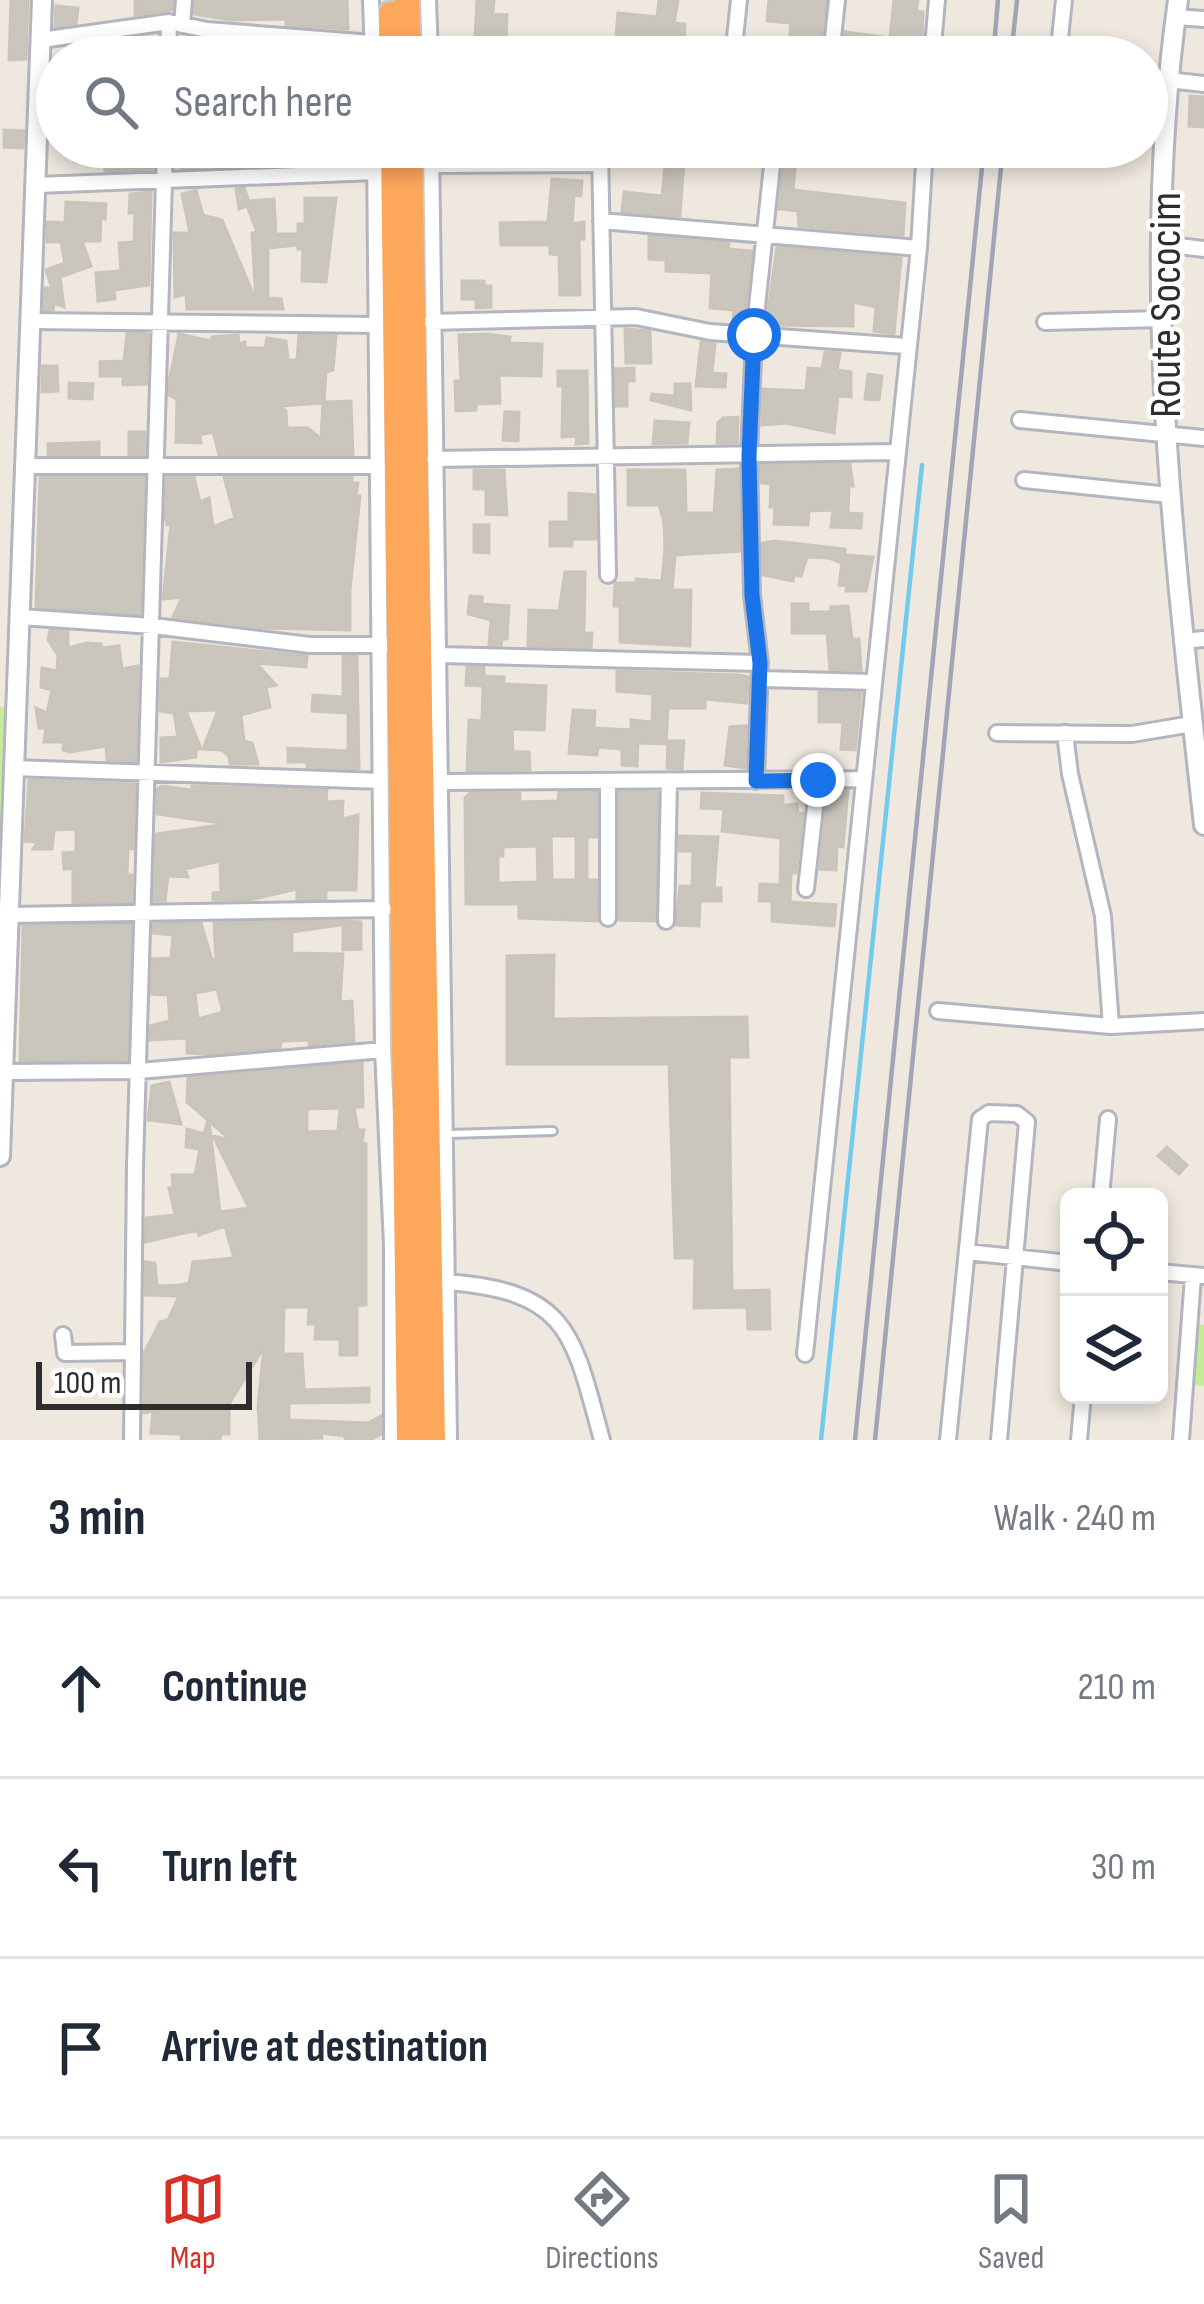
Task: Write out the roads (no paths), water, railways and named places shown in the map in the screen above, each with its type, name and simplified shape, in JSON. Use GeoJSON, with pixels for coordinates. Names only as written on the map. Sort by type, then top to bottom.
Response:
{"type":"FeatureCollection","features":[{"type":"Feature","properties":{"kind":"highway"},"geometry":{"type":"LineString","coordinates":[[391,0],[398,36]]}},
{"type":"Feature","properties":{"kind":"highway"},"geometry":{"type":"LineString","coordinates":[[404,36],[407,0]]}},
{"type":"Feature","properties":{"kind":"highway"},"geometry":{"type":"LineString","coordinates":[[393,168],[389,645],[428,1281],[409,1440]]}},
{"type":"Feature","properties":{"kind":"highway"},"geometry":{"type":"LineString","coordinates":[[410,168],[433,1440]]}},
{"type":"Feature","properties":{"kind":"street"},"geometry":{"type":"LineString","coordinates":[[41,36],[42,0]]}},
{"type":"Feature","properties":{"kind":"street"},"geometry":{"type":"LineString","coordinates":[[173,36],[184,0]]}},
{"type":"Feature","properties":{"kind":"street"},"geometry":{"type":"LineString","coordinates":[[371,0],[392,36]]}},
{"type":"Feature","properties":{"kind":"street"},"geometry":{"type":"LineString","coordinates":[[411,36],[428,0]]}},
{"type":"Feature","properties":{"kind":"street"},"geometry":{"type":"LineString","coordinates":[[735,36],[739,0]]}},
{"type":"Feature","properties":{"kind":"street"},"geometry":{"type":"LineString","coordinates":[[833,36],[836,0]]}},
{"type":"Feature","properties":{"kind":"street"},"geometry":{"type":"LineString","coordinates":[[934,36],[937,0]]}},
{"type":"Feature","properties":{"kind":"street"},"geometry":{"type":"LineString","coordinates":[[1060,36],[1064,0]]}},
{"type":"Feature","properties":{"kind":"street"},"geometry":{"type":"LineString","coordinates":[[1176,8],[1204,19]]}},
{"type":"Feature","properties":{"kind":"street","name":"Route Sococim"},"geometry":{"type":"LineString","coordinates":[[1168,80],[1176,8]]}},
{"type":"Feature","properties":{"kind":"street"},"geometry":{"type":"LineString","coordinates":[[75,36],[176,24],[249,36]]}},
{"type":"Feature","properties":{"kind":"street"},"geometry":{"type":"LineString","coordinates":[[1168,80],[1204,84]]}},
{"type":"Feature","properties":{"kind":"street"},"geometry":{"type":"LineString","coordinates":[[0,1156],[37,168]]}},
{"type":"Feature","properties":{"kind":"street"},"geometry":{"type":"LineString","coordinates":[[132,1440],[164,168]]}},
{"type":"Feature","properties":{"kind":"street"},"geometry":{"type":"LineString","coordinates":[[376,168],[377,466],[389,645],[381,781],[392,1440]]}},
{"type":"Feature","properties":{"kind":"street"},"geometry":{"type":"LineString","coordinates":[[431,168],[445,1134],[428,1281],[449,1440]]}},
{"type":"Feature","properties":{"kind":"street"},"geometry":{"type":"LineString","coordinates":[[600,168],[608,575]]}},
{"type":"Feature","properties":{"kind":"street"},"geometry":{"type":"LineString","coordinates":[[756,781],[760,671],[752,595],[749,456],[754,335],[771,168]]}},
{"type":"Feature","properties":{"kind":"street"},"geometry":{"type":"LineString","coordinates":[[805,1354],[924,168]]}},
{"type":"Feature","properties":{"kind":"street","name":"Route Sococim"},"geometry":{"type":"LineString","coordinates":[[1158,168],[1169,495],[1204,825]]}},
{"type":"Feature","properties":{"kind":"street"},"geometry":{"type":"LineString","coordinates":[[37,185],[376,172]]}},
{"type":"Feature","properties":{"kind":"street"},"geometry":{"type":"LineString","coordinates":[[601,220],[919,248]]}},
{"type":"Feature","properties":{"kind":"street"},"geometry":{"type":"LineString","coordinates":[[1162,244],[1204,249]]}},
{"type":"Feature","properties":{"kind":"street"},"geometry":{"type":"LineString","coordinates":[[431,322],[603,317],[906,346]]}},
{"type":"Feature","properties":{"kind":"street"},"geometry":{"type":"LineString","coordinates":[[1045,322],[1161,319]]}},
{"type":"Feature","properties":{"kind":"street"},"geometry":{"type":"LineString","coordinates":[[32,321],[378,325]]}},
{"type":"Feature","properties":{"kind":"street"},"geometry":{"type":"LineString","coordinates":[[1020,419],[1204,438]]}},
{"type":"Feature","properties":{"kind":"street"},"geometry":{"type":"LineString","coordinates":[[434,459],[897,452]]}},
{"type":"Feature","properties":{"kind":"street"},"geometry":{"type":"LineString","coordinates":[[27,466],[377,466]]}},
{"type":"Feature","properties":{"kind":"street"},"geometry":{"type":"LineString","coordinates":[[1024,480],[1169,495]]}},
{"type":"Feature","properties":{"kind":"street"},"geometry":{"type":"LineString","coordinates":[[20,617],[153,626],[310,645],[389,645]]}},
{"type":"Feature","properties":{"kind":"street"},"geometry":{"type":"LineString","coordinates":[[1182,641],[1204,639]]}},
{"type":"Feature","properties":{"kind":"street"},"geometry":{"type":"LineString","coordinates":[[440,655],[760,671],[873,682]]}},
{"type":"Feature","properties":{"kind":"street"},"geometry":{"type":"LineString","coordinates":[[997,733],[1132,734],[1192,724]]}},
{"type":"Feature","properties":{"kind":"street"},"geometry":{"type":"LineString","coordinates":[[1065,733],[1103,916],[1111,1026]]}},
{"type":"Feature","properties":{"kind":"street"},"geometry":{"type":"LineString","coordinates":[[13,768],[381,781]]}},
{"type":"Feature","properties":{"kind":"street"},"geometry":{"type":"LineString","coordinates":[[439,782],[863,779]]}},
{"type":"Feature","properties":{"kind":"street"},"geometry":{"type":"LineString","coordinates":[[806,889],[818,780]]}},
{"type":"Feature","properties":{"kind":"street"},"geometry":{"type":"LineString","coordinates":[[666,921],[669,782]]}},
{"type":"Feature","properties":{"kind":"street"},"geometry":{"type":"LineString","coordinates":[[608,783],[608,918]]}},
{"type":"Feature","properties":{"kind":"street"},"geometry":{"type":"LineString","coordinates":[[9,915],[384,909]]}},
{"type":"Feature","properties":{"kind":"street"},"geometry":{"type":"LineString","coordinates":[[938,1011],[1111,1026],[1204,1021]]}},
{"type":"Feature","properties":{"kind":"street"},"geometry":{"type":"LineString","coordinates":[[4,1072],[139,1071],[383,1050]]}},
{"type":"Feature","properties":{"kind":"street"},"geometry":{"type":"LineString","coordinates":[[947,1440],[980,1120],[989,1113],[1018,1114],[1027,1122],[999,1440]]}},
{"type":"Feature","properties":{"kind":"street"},"geometry":{"type":"LineString","coordinates":[[1102,1188],[1108,1119]]}},
{"type":"Feature","properties":{"kind":"street"},"geometry":{"type":"LineString","coordinates":[[967,1252],[1060,1262]]}},
{"type":"Feature","properties":{"kind":"street"},"geometry":{"type":"LineString","coordinates":[[1168,1273],[1199,1276],[1180,1440]]}},
{"type":"Feature","properties":{"kind":"street"},"geometry":{"type":"LineString","coordinates":[[428,1281],[485,1285],[520,1294],[555,1320],[570,1338],[582,1366],[602,1440]]}},
{"type":"Feature","properties":{"kind":"street"},"geometry":{"type":"LineString","coordinates":[[63,1335],[64,1352],[133,1352]]}},
{"type":"Feature","properties":{"kind":"street"},"geometry":{"type":"LineString","coordinates":[[1079,1440],[1082,1404]]}},
{"type":"Feature","properties":{"kind":"lane"},"geometry":{"type":"LineString","coordinates":[[445,1134],[553,1131]]}},
{"type":"Feature","properties":{"kind":"waterway"},"geometry":{"type":"LineString","coordinates":[[821,1440],[922,465]]}},
{"type":"Feature","properties":{"kind":"railway"},"geometry":{"type":"LineString","coordinates":[[995,36],[998,0]]}},
{"type":"Feature","properties":{"kind":"railway"},"geometry":{"type":"LineString","coordinates":[[1013,36],[1017,0]]}},
{"type":"Feature","properties":{"kind":"railway"},"geometry":{"type":"LineString","coordinates":[[855,1440],[982,168]]}},
{"type":"Feature","properties":{"kind":"railway"},"geometry":{"type":"LineString","coordinates":[[875,1440],[1001,168]]}}]}
